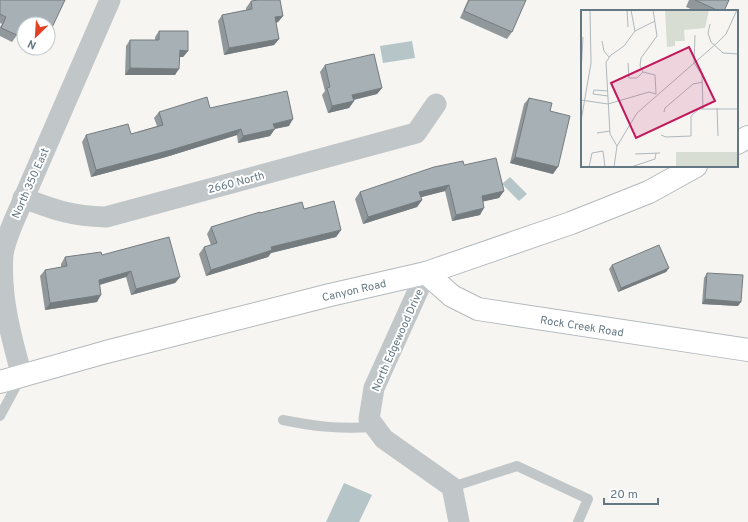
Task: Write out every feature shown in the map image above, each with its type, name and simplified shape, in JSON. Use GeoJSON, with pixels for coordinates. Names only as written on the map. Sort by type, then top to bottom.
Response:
{"type":"FeatureCollection","features":[{"type":"Feature","properties":{"kind":"main road"},"geometry":{"type":"LineString","coordinates":[[738,142],[748,137]]}},
{"type":"Feature","properties":{"kind":"main road","name":"Canyon Road"},"geometry":{"type":"LineString","coordinates":[[0,382],[106,352],[315,299],[426,273],[571,222],[642,195],[694,167]]}},
{"type":"Feature","properties":{"kind":"main road","name":"Rock Creek Road"},"geometry":{"type":"LineString","coordinates":[[426,273],[452,296],[478,309],[748,350]]}},
{"type":"Feature","properties":{"kind":"street","name":"North 350 East"},"geometry":{"type":"LineString","coordinates":[[22,376],[3,303],[1,280],[3,255],[12,223],[110,0]]}},
{"type":"Feature","properties":{"kind":"street","name":"2660 North"},"geometry":{"type":"LineString","coordinates":[[23,198],[61,212],[83,217],[106,217],[416,133],[436,104]]}},
{"type":"Feature","properties":{"kind":"street","name":"North Edgewood Drive"},"geometry":{"type":"LineString","coordinates":[[374,427],[369,419],[374,388],[426,273]]}},
{"type":"Feature","properties":{"kind":"street"},"geometry":{"type":"LineString","coordinates":[[374,427],[384,439],[452,487],[459,522]]}},
{"type":"Feature","properties":{"kind":"lane"},"geometry":{"type":"LineString","coordinates":[[0,416],[22,376]]}},
{"type":"Feature","properties":{"kind":"lane"},"geometry":{"type":"LineString","coordinates":[[283,420],[311,426],[339,429],[374,427]]}},
{"type":"Feature","properties":{"kind":"lane"},"geometry":{"type":"LineString","coordinates":[[452,487],[517,466],[588,499],[578,522]]}},
{"type":"Feature","properties":{"kind":"shaded area"},"geometry":{"type":"Polygon","coordinates":[[[412,41],[415,58],[383,63],[380,46],[412,41]]]}},
{"type":"Feature","properties":{"kind":"shaded area"},"geometry":{"type":"Polygon","coordinates":[[[510,177],[527,194],[519,201],[502,184],[510,177]]]}},
{"type":"Feature","properties":{"kind":"shaded area"},"geometry":{"type":"Polygon","coordinates":[[[344,483],[372,495],[359,522],[326,522],[344,483]]]}},
{"type":"Feature","properties":{"kind":"building"},"geometry":{"type":"Polygon","coordinates":[[[0,0],[65,0],[56,19],[56,16],[16,16],[16,35],[1,28],[6,17],[0,14],[0,0]]]}},
{"type":"Feature","properties":{"kind":"building"},"geometry":{"type":"Polygon","coordinates":[[[280,0],[283,16],[275,17],[279,39],[229,48],[222,15],[252,9],[251,1],[280,0]]]}},
{"type":"Feature","properties":{"kind":"building"},"geometry":{"type":"Polygon","coordinates":[[[469,0],[526,0],[512,32],[464,11],[469,0]]]}},
{"type":"Feature","properties":{"kind":"building"},"geometry":{"type":"Polygon","coordinates":[[[695,0],[729,0],[724,10],[717,10],[695,0]]]}},
{"type":"Feature","properties":{"kind":"building"},"geometry":{"type":"Polygon","coordinates":[[[159,31],[188,31],[188,51],[180,50],[179,69],[130,68],[130,40],[159,40],[159,31]]]}},
{"type":"Feature","properties":{"kind":"building"},"geometry":{"type":"Polygon","coordinates":[[[374,54],[382,88],[352,95],[354,101],[332,106],[327,88],[330,87],[325,65],[374,54]]]}},
{"type":"Feature","properties":{"kind":"building"},"geometry":{"type":"Polygon","coordinates":[[[287,91],[293,119],[273,124],[275,129],[243,136],[241,129],[96,170],[86,135],[128,124],[131,134],[163,125],[159,112],[207,97],[210,108],[287,91]]]}},
{"type":"Feature","properties":{"kind":"building"},"geometry":{"type":"Polygon","coordinates":[[[529,98],[552,103],[550,111],[570,116],[558,167],[515,157],[529,98]]]}},
{"type":"Feature","properties":{"kind":"building"},"geometry":{"type":"Polygon","coordinates":[[[496,158],[504,191],[482,196],[484,208],[456,215],[449,185],[419,192],[422,200],[368,217],[360,192],[434,167],[463,161],[464,165],[496,158]]]}},
{"type":"Feature","properties":{"kind":"building"},"geometry":{"type":"Polygon","coordinates":[[[334,201],[341,230],[271,247],[272,250],[211,270],[204,247],[217,243],[211,227],[260,212],[302,202],[304,209],[334,201]]]}},
{"type":"Feature","properties":{"kind":"building"},"geometry":{"type":"Polygon","coordinates":[[[169,237],[180,277],[136,289],[131,271],[99,280],[101,295],[50,303],[45,270],[67,266],[65,257],[101,252],[102,255],[169,237]]]}},
{"type":"Feature","properties":{"kind":"building"},"geometry":{"type":"Polygon","coordinates":[[[659,245],[669,268],[621,288],[612,265],[659,245]]]}},
{"type":"Feature","properties":{"kind":"building"},"geometry":{"type":"Polygon","coordinates":[[[707,273],[743,275],[741,302],[705,299],[707,273]]]}}]}
